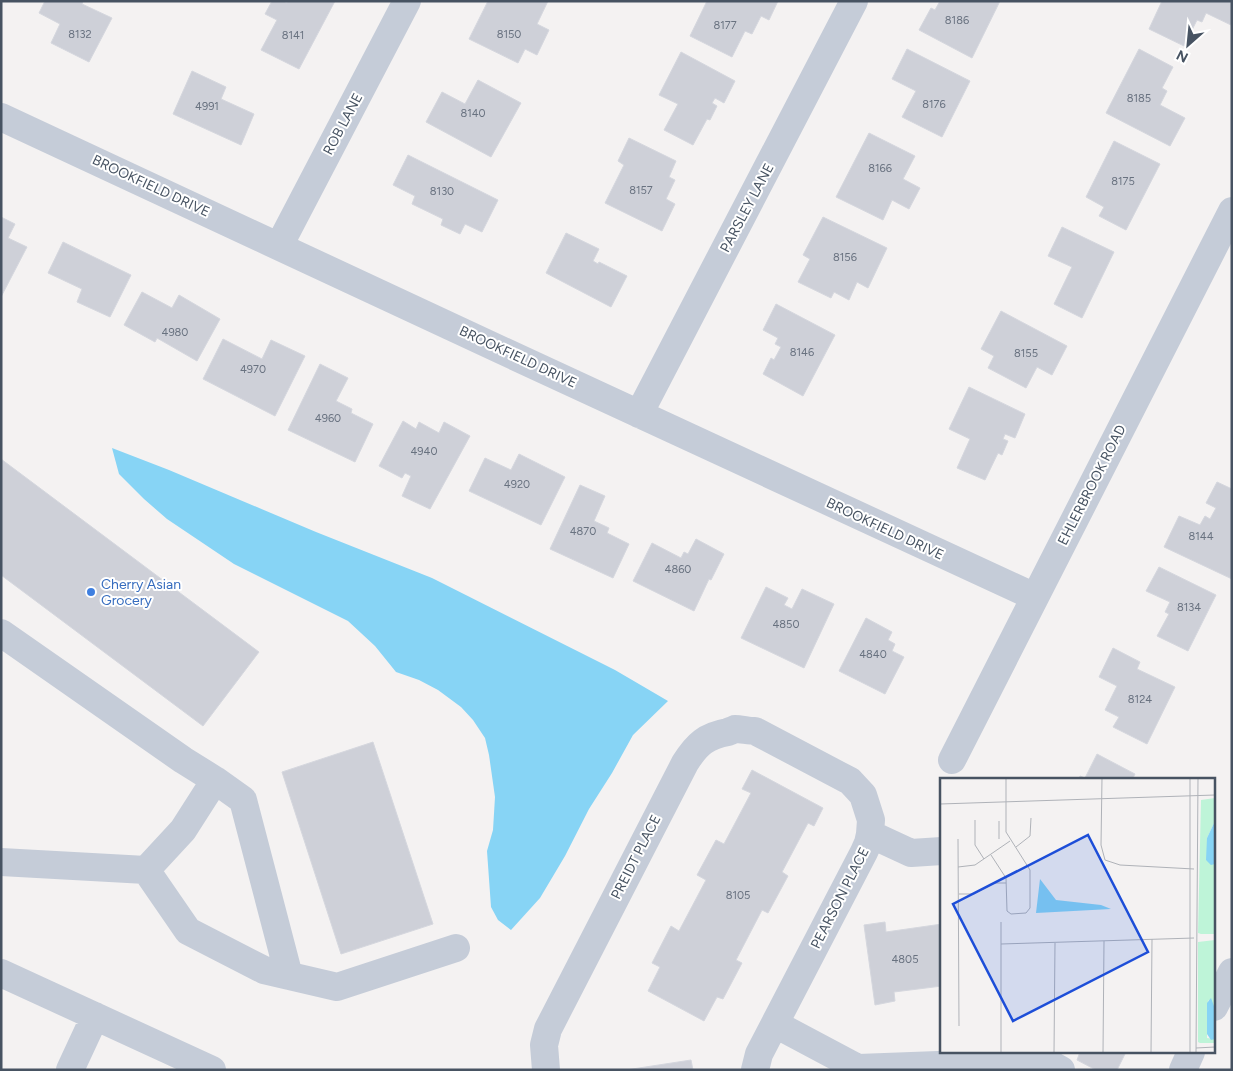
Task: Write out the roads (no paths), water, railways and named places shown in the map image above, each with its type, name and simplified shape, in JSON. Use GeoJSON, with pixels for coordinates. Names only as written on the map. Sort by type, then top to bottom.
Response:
{"type":"FeatureCollection","features":[{"type":"Feature","properties":{"kind":"street","name":"ROB LANE"},"geometry":{"type":"LineString","coordinates":[[279,246],[407,1]]}},
{"type":"Feature","properties":{"kind":"street","name":"PARSLEY LANE"},"geometry":{"type":"LineString","coordinates":[[639,414],[854,1]]}},
{"type":"Feature","properties":{"kind":"street","name":"BROOKFIELD DRIVE"},"geometry":{"type":"LineString","coordinates":[[1,116],[1034,598]]}},
{"type":"Feature","properties":{"kind":"street","name":"EHLERBROOK ROAD"},"geometry":{"type":"LineString","coordinates":[[952,760],[1232,211]]}},
{"type":"Feature","properties":{"kind":"street"},"geometry":{"type":"LineString","coordinates":[[1,633],[243,800],[289,976]]}},
{"type":"Feature","properties":{"kind":"street","name":"PREIDT PLACE"},"geometry":{"type":"LineString","coordinates":[[546,1070],[544,1045],[548,1029],[685,763],[695,748],[719,733],[737,729],[755,731],[795,752]]}},
{"type":"Feature","properties":{"kind":"street","name":"PEARSON PLACE"},"geometry":{"type":"LineString","coordinates":[[755,1070],[759,1054],[864,852],[870,834],[871,820],[863,795],[850,781],[795,752]]}},
{"type":"Feature","properties":{"kind":"street"},"geometry":{"type":"LineString","coordinates":[[146,870],[183,830],[215,780]]}},
{"type":"Feature","properties":{"kind":"street"},"geometry":{"type":"LineString","coordinates":[[870,834],[911,853],[940,851]]}},
{"type":"Feature","properties":{"kind":"street"},"geometry":{"type":"LineString","coordinates":[[1,862],[146,870]]}},
{"type":"Feature","properties":{"kind":"street"},"geometry":{"type":"LineString","coordinates":[[146,870],[188,931],[264,970],[337,987],[456,948]]}},
{"type":"Feature","properties":{"kind":"street"},"geometry":{"type":"LineString","coordinates":[[1216,1003],[1232,972]]}},
{"type":"Feature","properties":{"kind":"street"},"geometry":{"type":"LineString","coordinates":[[1,973],[212,1070]]}},
{"type":"Feature","properties":{"kind":"street"},"geometry":{"type":"LineString","coordinates":[[70,1070],[95,1016]]}},
{"type":"Feature","properties":{"kind":"street"},"geometry":{"type":"LineString","coordinates":[[774,1024],[858,1068],[1045,1061],[1061,1070]]}},
{"type":"Feature","properties":{"kind":"street"},"geometry":{"type":"LineString","coordinates":[[1183,1070],[1190,1054]]}},
{"type":"Feature","properties":{"kind":"water"},"geometry":{"type":"Polygon","coordinates":[[[112,448],[432,578],[615,670],[668,701],[633,735],[589,809],[565,856],[540,898],[511,930],[498,920],[491,907],[487,851],[493,830],[495,797],[485,738],[473,720],[461,707],[438,690],[419,680],[396,672],[375,646],[348,621],[234,564],[167,519],[119,474],[112,448]]]}},
{"type":"Feature","properties":{"kind":"place","name":"Cherry Asian Grocery"},"geometry":{"type":"Point","coordinates":[91,592]}}]}
